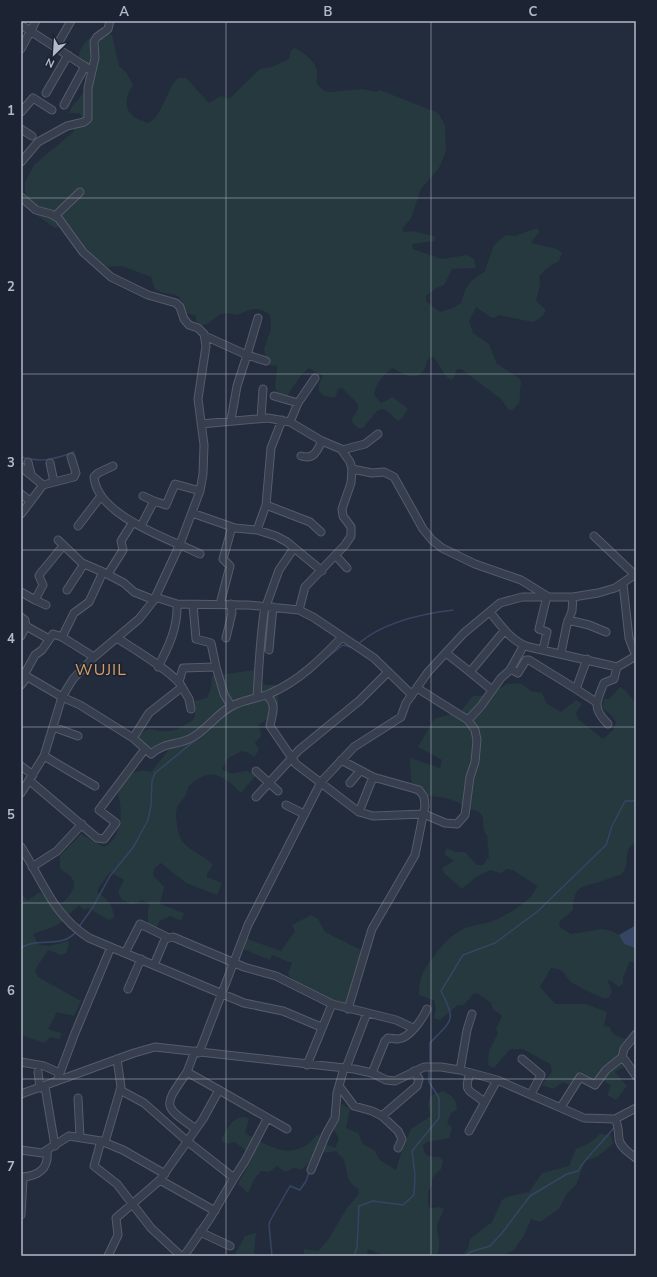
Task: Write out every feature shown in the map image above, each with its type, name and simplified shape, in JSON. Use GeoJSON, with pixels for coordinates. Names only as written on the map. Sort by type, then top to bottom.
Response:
{"type":"FeatureCollection","features":[{"type":"Feature","properties":{"kind":"street"},"geometry":{"type":"LineString","coordinates":[[21,49],[36,21]]}},
{"type":"Feature","properties":{"kind":"street"},"geometry":{"type":"LineString","coordinates":[[56,47],[71,21]]}},
{"type":"Feature","properties":{"kind":"street"},"geometry":{"type":"LineString","coordinates":[[21,162],[38,142],[67,126],[84,122],[88,119],[88,94],[94,58],[94,42],[97,37],[108,29],[110,21]]}},
{"type":"Feature","properties":{"kind":"street"},"geometry":{"type":"LineString","coordinates":[[21,25],[92,71]]}},
{"type":"Feature","properties":{"kind":"street"},"geometry":{"type":"LineString","coordinates":[[46,93],[68,55]]}},
{"type":"Feature","properties":{"kind":"street"},"geometry":{"type":"LineString","coordinates":[[64,105],[85,66]]}},
{"type":"Feature","properties":{"kind":"street"},"geometry":{"type":"LineString","coordinates":[[21,112],[33,98],[52,110]]}},
{"type":"Feature","properties":{"kind":"street"},"geometry":{"type":"LineString","coordinates":[[21,128],[32,136]]}},
{"type":"Feature","properties":{"kind":"street"},"geometry":{"type":"LineString","coordinates":[[55,216],[80,192]]}},
{"type":"Feature","properties":{"kind":"street"},"geometry":{"type":"LineString","coordinates":[[21,196],[36,210],[55,216],[77,245],[105,273],[148,295],[176,302],[180,307],[184,319],[189,324],[198,328],[205,336],[247,355],[266,361]]}},
{"type":"Feature","properties":{"kind":"street"},"geometry":{"type":"LineString","coordinates":[[231,420],[238,386],[258,318]]}},
{"type":"Feature","properties":{"kind":"street"},"geometry":{"type":"LineString","coordinates":[[21,793],[32,778],[44,756],[62,697],[78,672],[140,618],[154,598],[180,544],[200,491],[204,462],[202,424],[198,399],[206,346],[205,336]]}},
{"type":"Feature","properties":{"kind":"street"},"geometry":{"type":"LineString","coordinates":[[290,422],[298,403],[316,378]]}},
{"type":"Feature","properties":{"kind":"street"},"geometry":{"type":"LineString","coordinates":[[261,418],[264,390]]}},
{"type":"Feature","properties":{"kind":"street"},"geometry":{"type":"LineString","coordinates":[[274,396],[298,403]]}},
{"type":"Feature","properties":{"kind":"street"},"geometry":{"type":"LineString","coordinates":[[202,424],[261,418],[290,422],[322,441],[342,450],[350,462],[352,469],[351,483],[342,509],[343,516],[351,527],[351,536],[336,556],[305,587],[299,610]]}},
{"type":"Feature","properties":{"kind":"street"},"geometry":{"type":"LineString","coordinates":[[257,530],[266,505],[271,448],[282,420]]}},
{"type":"Feature","properties":{"kind":"street"},"geometry":{"type":"LineString","coordinates":[[342,450],[365,444],[378,434]]}},
{"type":"Feature","properties":{"kind":"street"},"geometry":{"type":"LineString","coordinates":[[301,456],[307,458],[314,455],[322,441]]}},
{"type":"Feature","properties":{"kind":"street"},"geometry":{"type":"LineString","coordinates":[[21,514],[43,484],[75,476],[76,473],[71,456]]}},
{"type":"Feature","properties":{"kind":"street"},"geometry":{"type":"LineString","coordinates":[[28,462],[31,474]]}},
{"type":"Feature","properties":{"kind":"street"},"geometry":{"type":"LineString","coordinates":[[50,463],[54,482]]}},
{"type":"Feature","properties":{"kind":"street"},"geometry":{"type":"LineString","coordinates":[[113,466],[98,473],[94,477],[101,496],[118,512],[133,522],[200,554]]}},
{"type":"Feature","properties":{"kind":"street"},"geometry":{"type":"LineString","coordinates":[[21,467],[43,484]]}},
{"type":"Feature","properties":{"kind":"street"},"geometry":{"type":"LineString","coordinates":[[352,469],[372,473],[384,472],[394,477],[423,529],[437,545],[475,564],[521,580],[547,596]]}},
{"type":"Feature","properties":{"kind":"street"},"geometry":{"type":"LineString","coordinates":[[143,496],[166,505],[174,485],[176,484],[200,491]]}},
{"type":"Feature","properties":{"kind":"street"},"geometry":{"type":"LineString","coordinates":[[21,494],[30,501]]}},
{"type":"Feature","properties":{"kind":"street"},"geometry":{"type":"LineString","coordinates":[[78,526],[101,496]]}},
{"type":"Feature","properties":{"kind":"street"},"geometry":{"type":"LineString","coordinates":[[141,526],[154,501]]}},
{"type":"Feature","properties":{"kind":"street"},"geometry":{"type":"LineString","coordinates":[[266,505],[310,522],[321,532]]}},
{"type":"Feature","properties":{"kind":"street"},"geometry":{"type":"LineString","coordinates":[[192,514],[232,527],[257,530],[276,536],[294,548],[322,571]]}},
{"type":"Feature","properties":{"kind":"street"},"geometry":{"type":"LineString","coordinates":[[62,637],[74,612],[89,602],[106,573],[123,550],[121,541],[133,522]]}},
{"type":"Feature","properties":{"kind":"street"},"geometry":{"type":"LineString","coordinates":[[220,604],[230,566],[223,559],[232,527]]}},
{"type":"Feature","properties":{"kind":"street"},"geometry":{"type":"LineString","coordinates":[[196,1129],[174,1112],[169,1103],[170,1098],[187,1072],[197,1052],[251,918],[321,782],[354,747],[401,717],[404,706],[446,653],[464,634],[505,601],[522,597],[574,597],[605,592],[623,584],[636,574],[594,536]]}},
{"type":"Feature","properties":{"kind":"street"},"geometry":{"type":"LineString","coordinates":[[58,540],[84,564],[106,573],[134,592],[154,598],[178,604],[232,604],[268,606],[299,610],[374,658],[412,695]]}},
{"type":"Feature","properties":{"kind":"street"},"geometry":{"type":"LineString","coordinates":[[35,600],[43,585],[39,576],[40,574],[63,546]]}},
{"type":"Feature","properties":{"kind":"street"},"geometry":{"type":"LineString","coordinates":[[257,697],[262,652],[261,636],[268,606],[278,574],[294,548]]}},
{"type":"Feature","properties":{"kind":"street"},"geometry":{"type":"LineString","coordinates":[[336,556],[347,568]]}},
{"type":"Feature","properties":{"kind":"street"},"geometry":{"type":"LineString","coordinates":[[67,590],[84,564]]}},
{"type":"Feature","properties":{"kind":"street"},"geometry":{"type":"LineString","coordinates":[[608,724],[598,713],[596,702],[604,683],[613,680],[617,667],[636,656],[629,638],[623,584]]}},
{"type":"Feature","properties":{"kind":"street"},"geometry":{"type":"LineString","coordinates":[[21,592],[46,605]]}},
{"type":"Feature","properties":{"kind":"street"},"geometry":{"type":"LineString","coordinates":[[543,649],[547,632],[539,629],[547,596]]}},
{"type":"Feature","properties":{"kind":"street"},"geometry":{"type":"LineString","coordinates":[[561,653],[568,620],[572,611],[574,597]]}},
{"type":"Feature","properties":{"kind":"street"},"geometry":{"type":"LineString","coordinates":[[158,667],[176,628],[178,619],[178,604]]}},
{"type":"Feature","properties":{"kind":"street"},"geometry":{"type":"LineString","coordinates":[[226,638],[232,613],[232,604]]}},
{"type":"Feature","properties":{"kind":"street"},"geometry":{"type":"LineString","coordinates":[[193,605],[196,638],[211,643],[224,694],[231,706]]}},
{"type":"Feature","properties":{"kind":"street"},"geometry":{"type":"LineString","coordinates":[[268,606],[269,650]]}},
{"type":"Feature","properties":{"kind":"street"},"geometry":{"type":"LineString","coordinates":[[490,612],[505,630],[524,645],[617,667]]}},
{"type":"Feature","properties":{"kind":"street"},"geometry":{"type":"LineString","coordinates":[[21,617],[25,620],[26,626],[21,636]]}},
{"type":"Feature","properties":{"kind":"street"},"geometry":{"type":"LineString","coordinates":[[568,620],[589,625],[606,632]]}},
{"type":"Feature","properties":{"kind":"street"},"geometry":{"type":"LineString","coordinates":[[26,626],[49,639]]}},
{"type":"Feature","properties":{"kind":"street"},"geometry":{"type":"LineString","coordinates":[[470,672],[505,630]]}},
{"type":"Feature","properties":{"kind":"street"},"geometry":{"type":"LineString","coordinates":[[21,685],[24,675],[35,655],[42,650],[54,633],[94,657]]}},
{"type":"Feature","properties":{"kind":"street"},"geometry":{"type":"LineString","coordinates":[[24,675],[62,697],[80,705],[133,738],[151,754],[165,745],[193,737],[216,716],[231,706],[266,695],[287,684],[314,666],[342,637]]}},
{"type":"Feature","properties":{"kind":"street"},"geometry":{"type":"LineString","coordinates":[[117,638],[158,667],[180,685],[189,699],[191,709]]}},
{"type":"Feature","properties":{"kind":"street"},"geometry":{"type":"LineString","coordinates":[[468,720],[482,706],[501,678],[511,670],[524,645]]}},
{"type":"Feature","properties":{"kind":"street"},"geometry":{"type":"LineString","coordinates":[[446,653],[492,690]]}},
{"type":"Feature","properties":{"kind":"street"},"geometry":{"type":"LineString","coordinates":[[576,689],[587,659]]}},
{"type":"Feature","properties":{"kind":"street"},"geometry":{"type":"LineString","coordinates":[[511,670],[518,673],[526,660],[529,660],[596,702]]}},
{"type":"Feature","properties":{"kind":"street"},"geometry":{"type":"LineString","coordinates":[[133,738],[150,713],[180,685],[183,668],[216,667]]}},
{"type":"Feature","properties":{"kind":"street"},"geometry":{"type":"LineString","coordinates":[[256,797],[291,758],[307,743],[359,701],[388,672]]}},
{"type":"Feature","properties":{"kind":"street"},"geometry":{"type":"LineString","coordinates":[[266,695],[274,704],[270,726],[291,758],[296,764],[359,812],[373,816],[424,814],[451,825],[457,824],[463,818],[477,751],[475,730],[468,720],[417,688]]}},
{"type":"Feature","properties":{"kind":"street"},"geometry":{"type":"LineString","coordinates":[[53,727],[78,736]]}},
{"type":"Feature","properties":{"kind":"street"},"geometry":{"type":"LineString","coordinates":[[21,766],[97,838],[104,839],[116,823],[99,810],[145,749]]}},
{"type":"Feature","properties":{"kind":"street"},"geometry":{"type":"LineString","coordinates":[[44,756],[95,786]]}},
{"type":"Feature","properties":{"kind":"street"},"geometry":{"type":"LineString","coordinates":[[341,760],[373,777],[419,790],[424,797],[424,814],[413,860],[372,929],[348,1009]]}},
{"type":"Feature","properties":{"kind":"street"},"geometry":{"type":"LineString","coordinates":[[256,771],[278,791]]}},
{"type":"Feature","properties":{"kind":"street"},"geometry":{"type":"LineString","coordinates":[[350,783],[360,771]]}},
{"type":"Feature","properties":{"kind":"street"},"geometry":{"type":"LineString","coordinates":[[359,812],[373,777]]}},
{"type":"Feature","properties":{"kind":"street"},"geometry":{"type":"LineString","coordinates":[[286,805],[304,814]]}},
{"type":"Feature","properties":{"kind":"street"},"geometry":{"type":"LineString","coordinates":[[32,867],[57,851],[82,824]]}},
{"type":"Feature","properties":{"kind":"street"},"geometry":{"type":"LineString","coordinates":[[21,847],[51,901],[76,929],[97,943],[141,959],[248,1004],[288,1012],[321,1027]]}},
{"type":"Feature","properties":{"kind":"street"},"geometry":{"type":"LineString","coordinates":[[125,953],[140,924],[167,937],[179,939],[234,963],[276,976],[332,1004],[396,1020],[413,1028]]}},
{"type":"Feature","properties":{"kind":"street"},"geometry":{"type":"LineString","coordinates":[[154,965],[167,937]]}},
{"type":"Feature","properties":{"kind":"street"},"geometry":{"type":"LineString","coordinates":[[57,1082],[75,1033],[111,947]]}},
{"type":"Feature","properties":{"kind":"street"},"geometry":{"type":"LineString","coordinates":[[128,989],[141,959]]}},
{"type":"Feature","properties":{"kind":"street"},"geometry":{"type":"LineString","coordinates":[[307,1065],[321,1027],[332,1004]]}},
{"type":"Feature","properties":{"kind":"street"},"geometry":{"type":"LineString","coordinates":[[372,1073],[385,1041],[388,1038],[401,1038],[412,1031],[413,1028],[420,1022],[427,1009]]}},
{"type":"Feature","properties":{"kind":"street"},"geometry":{"type":"LineString","coordinates":[[311,1170],[326,1134],[335,1118],[339,1086],[367,1013]]}},
{"type":"Feature","properties":{"kind":"street"},"geometry":{"type":"LineString","coordinates":[[460,1070],[467,1030],[472,1014]]}},
{"type":"Feature","properties":{"kind":"street"},"geometry":{"type":"LineString","coordinates":[[560,1107],[580,1078],[595,1085],[606,1070],[622,1058],[624,1049],[636,1033]]}},
{"type":"Feature","properties":{"kind":"street"},"geometry":{"type":"LineString","coordinates":[[21,1094],[142,1050],[155,1047],[345,1068],[372,1073],[386,1080],[395,1080],[424,1067],[460,1070],[497,1080],[584,1118],[616,1121],[636,1108]]}},
{"type":"Feature","properties":{"kind":"street"},"geometry":{"type":"LineString","coordinates":[[622,1058],[636,1076]]}},
{"type":"Feature","properties":{"kind":"street"},"geometry":{"type":"LineString","coordinates":[[117,1059],[120,1090],[94,1166],[117,1184],[151,1228],[181,1256]]}},
{"type":"Feature","properties":{"kind":"street"},"geometry":{"type":"LineString","coordinates":[[522,1059],[542,1074],[530,1094]]}},
{"type":"Feature","properties":{"kind":"street"},"geometry":{"type":"LineString","coordinates":[[21,1062],[44,1066],[60,1073]]}},
{"type":"Feature","properties":{"kind":"street"},"geometry":{"type":"LineString","coordinates":[[38,1072],[43,1087],[55,1146]]}},
{"type":"Feature","properties":{"kind":"street"},"geometry":{"type":"LineString","coordinates":[[187,1072],[287,1129]]}},
{"type":"Feature","properties":{"kind":"street"},"geometry":{"type":"LineString","coordinates":[[382,1116],[417,1086],[419,1079],[414,1072]]}},
{"type":"Feature","properties":{"kind":"street"},"geometry":{"type":"LineString","coordinates":[[470,1073],[466,1085],[467,1089],[484,1102]]}},
{"type":"Feature","properties":{"kind":"street"},"geometry":{"type":"LineString","coordinates":[[470,1131],[497,1080]]}},
{"type":"Feature","properties":{"kind":"street"},"geometry":{"type":"LineString","coordinates":[[339,1086],[354,1106],[372,1111],[382,1116],[402,1136],[398,1148]]}},
{"type":"Feature","properties":{"kind":"street"},"geometry":{"type":"LineString","coordinates":[[120,1090],[144,1103],[187,1141],[234,1178]]}},
{"type":"Feature","properties":{"kind":"street"},"geometry":{"type":"LineString","coordinates":[[108,1256],[118,1235],[116,1218],[121,1211],[132,1204],[162,1177],[196,1129],[219,1090]]}},
{"type":"Feature","properties":{"kind":"street"},"geometry":{"type":"LineString","coordinates":[[78,1098],[80,1137]]}},
{"type":"Feature","properties":{"kind":"street"},"geometry":{"type":"LineString","coordinates":[[184,1256],[247,1157],[267,1118]]}},
{"type":"Feature","properties":{"kind":"street"},"geometry":{"type":"LineString","coordinates":[[616,1121],[619,1141],[625,1149],[636,1158]]}},
{"type":"Feature","properties":{"kind":"street"},"geometry":{"type":"LineString","coordinates":[[21,1150],[39,1153],[47,1151],[65,1138],[80,1137],[103,1141],[214,1211]]}},
{"type":"Feature","properties":{"kind":"street"},"geometry":{"type":"LineString","coordinates":[[21,1215],[22,1177],[33,1175],[43,1168],[48,1160],[47,1151]]}},
{"type":"Feature","properties":{"kind":"street"},"geometry":{"type":"LineString","coordinates":[[200,1232],[230,1246]]}},
{"type":"Feature","properties":{"kind":"green space"},"geometry":{"type":"Polygon","coordinates":[[[99,30],[112,35],[119,66],[126,72],[133,85],[127,98],[126,104],[128,109],[135,118],[148,123],[153,120],[161,109],[174,82],[178,78],[186,78],[209,103],[221,96],[229,99],[260,69],[272,67],[289,59],[291,50],[295,48],[305,54],[312,61],[316,68],[317,84],[324,91],[329,92],[363,89],[376,92],[380,90],[438,113],[445,125],[446,151],[439,168],[421,189],[411,218],[402,229],[404,232],[413,231],[436,237],[434,241],[412,244],[413,249],[442,259],[466,255],[474,259],[476,268],[452,269],[444,285],[436,288],[426,296],[426,301],[440,312],[453,308],[461,303],[465,290],[470,282],[485,271],[493,247],[506,235],[515,236],[537,228],[539,232],[531,243],[557,249],[562,253],[559,261],[551,265],[539,276],[540,285],[536,301],[546,310],[539,319],[533,322],[498,315],[495,318],[490,317],[476,307],[469,321],[473,333],[489,344],[497,364],[519,378],[521,381],[520,402],[518,405],[512,410],[508,409],[500,398],[461,369],[457,369],[454,378],[451,380],[445,375],[432,356],[428,359],[423,372],[419,375],[406,375],[392,368],[376,386],[374,395],[381,403],[393,397],[408,409],[403,417],[398,421],[386,410],[382,409],[377,411],[363,428],[358,428],[351,421],[358,409],[358,404],[342,388],[338,389],[335,398],[324,396],[319,391],[319,384],[323,376],[309,368],[302,374],[286,397],[277,394],[275,387],[277,366],[268,365],[264,349],[271,329],[270,315],[266,312],[254,309],[238,315],[224,313],[209,323],[203,325],[200,324],[196,321],[196,316],[188,313],[177,295],[167,294],[155,289],[151,277],[122,266],[108,267],[104,265],[91,255],[70,226],[65,225],[55,228],[32,212],[30,202],[25,192],[25,182],[34,165],[72,133],[82,119],[80,113],[69,113],[83,93],[85,86],[84,74],[79,57],[85,43],[99,30]]]}},
{"type":"Feature","properties":{"kind":"green space"},"geometry":{"type":"Polygon","coordinates":[[[261,669],[260,682],[265,685],[276,685],[278,692],[277,709],[271,717],[259,724],[261,736],[255,743],[259,750],[254,757],[249,753],[242,751],[228,758],[222,769],[229,773],[248,771],[255,776],[241,793],[222,777],[210,774],[203,776],[188,787],[185,797],[176,810],[177,826],[182,841],[186,846],[213,865],[207,874],[207,877],[222,883],[217,895],[186,883],[161,863],[154,869],[153,875],[164,887],[160,904],[184,913],[181,921],[170,916],[160,921],[156,928],[148,924],[148,909],[150,904],[142,900],[133,905],[122,900],[118,892],[124,880],[110,872],[97,892],[109,903],[114,918],[109,920],[88,908],[84,910],[79,905],[58,925],[33,934],[39,945],[49,946],[68,941],[69,944],[66,953],[61,955],[48,950],[35,970],[38,977],[81,1001],[74,1016],[57,1012],[48,1029],[61,1033],[60,1039],[50,1037],[44,1043],[21,1035],[21,894],[28,900],[40,892],[52,904],[62,903],[72,891],[74,883],[70,876],[60,868],[60,856],[81,834],[104,847],[115,837],[120,824],[121,816],[118,794],[123,783],[134,772],[151,772],[168,751],[162,742],[151,750],[140,742],[138,738],[145,730],[172,730],[194,719],[194,701],[207,698],[211,688],[212,676],[261,669]]]}},
{"type":"Feature","properties":{"kind":"green space"},"geometry":{"type":"Polygon","coordinates":[[[520,683],[531,691],[542,693],[546,703],[561,712],[576,700],[582,704],[576,713],[578,719],[603,739],[613,730],[616,722],[611,715],[602,708],[604,699],[609,699],[620,687],[626,691],[636,704],[636,843],[629,849],[626,866],[621,875],[582,887],[576,893],[573,910],[559,922],[560,927],[571,934],[602,929],[612,931],[619,935],[624,944],[636,948],[636,963],[630,961],[623,978],[623,983],[619,987],[610,980],[608,981],[612,992],[608,998],[603,998],[574,984],[563,972],[551,968],[540,987],[555,1004],[586,1004],[607,1012],[604,1026],[610,1027],[616,1036],[627,1039],[617,1057],[626,1066],[615,1072],[627,1086],[616,1100],[607,1095],[611,1086],[600,1078],[596,1080],[580,1071],[569,1085],[563,1082],[553,1089],[542,1085],[552,1071],[550,1064],[523,1049],[510,1049],[494,1068],[488,1065],[489,1051],[498,1033],[496,1029],[502,1016],[493,1009],[491,1003],[477,993],[473,994],[464,1005],[458,1005],[440,1020],[434,1018],[436,1009],[434,1000],[419,995],[421,979],[425,970],[430,961],[447,941],[463,929],[493,921],[512,911],[531,896],[537,886],[513,870],[507,869],[501,873],[490,870],[476,877],[462,889],[444,873],[442,868],[454,861],[444,854],[447,848],[455,852],[465,852],[477,865],[483,865],[489,857],[487,835],[484,830],[483,818],[478,811],[469,809],[450,799],[415,795],[411,779],[410,758],[440,768],[442,760],[418,747],[434,719],[461,711],[473,696],[489,695],[507,684],[520,683]]]}},
{"type":"Feature","properties":{"kind":"green space"},"geometry":{"type":"Polygon","coordinates":[[[311,915],[318,919],[325,932],[367,953],[359,975],[354,973],[345,1004],[322,996],[293,980],[288,974],[292,963],[272,955],[270,960],[241,948],[245,938],[281,951],[295,931],[292,925],[311,915]]]}},
{"type":"Feature","properties":{"kind":"green space"},"geometry":{"type":"Polygon","coordinates":[[[443,1091],[453,1098],[457,1106],[457,1110],[451,1113],[447,1123],[452,1127],[449,1138],[427,1142],[423,1145],[428,1156],[440,1157],[443,1161],[441,1169],[432,1178],[432,1185],[428,1192],[428,1204],[430,1208],[440,1207],[444,1209],[437,1226],[439,1249],[436,1256],[385,1256],[368,1249],[367,1256],[304,1256],[304,1249],[318,1251],[328,1240],[347,1208],[359,1194],[359,1189],[349,1180],[343,1158],[336,1151],[315,1154],[301,1170],[294,1168],[285,1172],[277,1166],[269,1172],[261,1171],[255,1178],[248,1193],[238,1184],[253,1156],[235,1142],[226,1144],[221,1140],[236,1119],[244,1117],[249,1119],[245,1133],[275,1148],[283,1150],[300,1149],[308,1144],[314,1137],[319,1135],[326,1141],[325,1144],[335,1148],[339,1139],[334,1130],[342,1104],[350,1109],[346,1128],[358,1133],[363,1144],[375,1151],[380,1160],[396,1170],[402,1150],[411,1129],[431,1116],[428,1106],[430,1096],[443,1091]]]}},
{"type":"Feature","properties":{"kind":"green space"},"geometry":{"type":"Polygon","coordinates":[[[600,1134],[611,1135],[613,1144],[597,1157],[585,1161],[576,1185],[567,1193],[559,1209],[540,1222],[531,1219],[524,1236],[513,1251],[499,1256],[462,1256],[468,1248],[470,1239],[492,1222],[502,1200],[506,1197],[529,1192],[542,1173],[569,1166],[576,1149],[591,1142],[600,1134]]]}},
{"type":"Feature","properties":{"kind":"green space"},"geometry":{"type":"Polygon","coordinates":[[[256,1233],[254,1251],[255,1256],[234,1256],[245,1236],[256,1233]]]}},
{"type":"Feature","properties":{"kind":"water"},"geometry":{"type":"Polygon","coordinates":[[[636,925],[635,948],[624,944],[619,935],[636,925]]]}},
{"type":"Feature","properties":{"kind":"waterway"},"geometry":{"type":"LineString","coordinates":[[21,457],[41,460],[61,457],[74,452]]}},
{"type":"Feature","properties":{"kind":"waterway"},"geometry":{"type":"LineString","coordinates":[[358,644],[368,636],[402,620],[453,610]]}},
{"type":"Feature","properties":{"kind":"waterway"},"geometry":{"type":"LineString","coordinates":[[319,664],[343,645],[354,648]]}},
{"type":"Feature","properties":{"kind":"waterway"},"geometry":{"type":"LineString","coordinates":[[272,697],[281,692]]}},
{"type":"Feature","properties":{"kind":"waterway"},"geometry":{"type":"LineString","coordinates":[[247,704],[266,699]]}},
{"type":"Feature","properties":{"kind":"waterway"},"geometry":{"type":"LineString","coordinates":[[221,718],[238,707]]}},
{"type":"Feature","properties":{"kind":"waterway"},"geometry":{"type":"LineString","coordinates":[[78,928],[93,907],[110,876],[134,846],[148,820],[151,806],[152,781],[155,773],[203,734]]}},
{"type":"Feature","properties":{"kind":"waterway"},"geometry":{"type":"LineString","coordinates":[[430,1065],[430,1043],[450,1020],[449,1009],[441,991],[463,955],[495,943],[538,911],[606,845],[612,826],[625,801],[636,801]]}},
{"type":"Feature","properties":{"kind":"waterway"},"geometry":{"type":"LineString","coordinates":[[21,948],[34,943],[65,940],[76,931]]}},
{"type":"Feature","properties":{"kind":"waterway"},"geometry":{"type":"LineString","coordinates":[[354,1256],[357,1248],[359,1206],[373,1201],[403,1205],[414,1195],[415,1175],[412,1151],[439,1118],[439,1098],[429,1082],[429,1069]]}},
{"type":"Feature","properties":{"kind":"waterway"},"geometry":{"type":"LineString","coordinates":[[465,1256],[470,1252],[490,1246],[502,1233],[530,1196],[567,1174],[578,1171],[586,1159],[615,1126]]}},
{"type":"Feature","properties":{"kind":"waterway"},"geometry":{"type":"LineString","coordinates":[[272,1256],[269,1225],[270,1221],[290,1186],[300,1190],[306,1181],[309,1172]]}},
{"type":"Feature","properties":{"kind":"district","name":"WUJIL"},"geometry":{"type":"Point","coordinates":[101,670]}}]}
